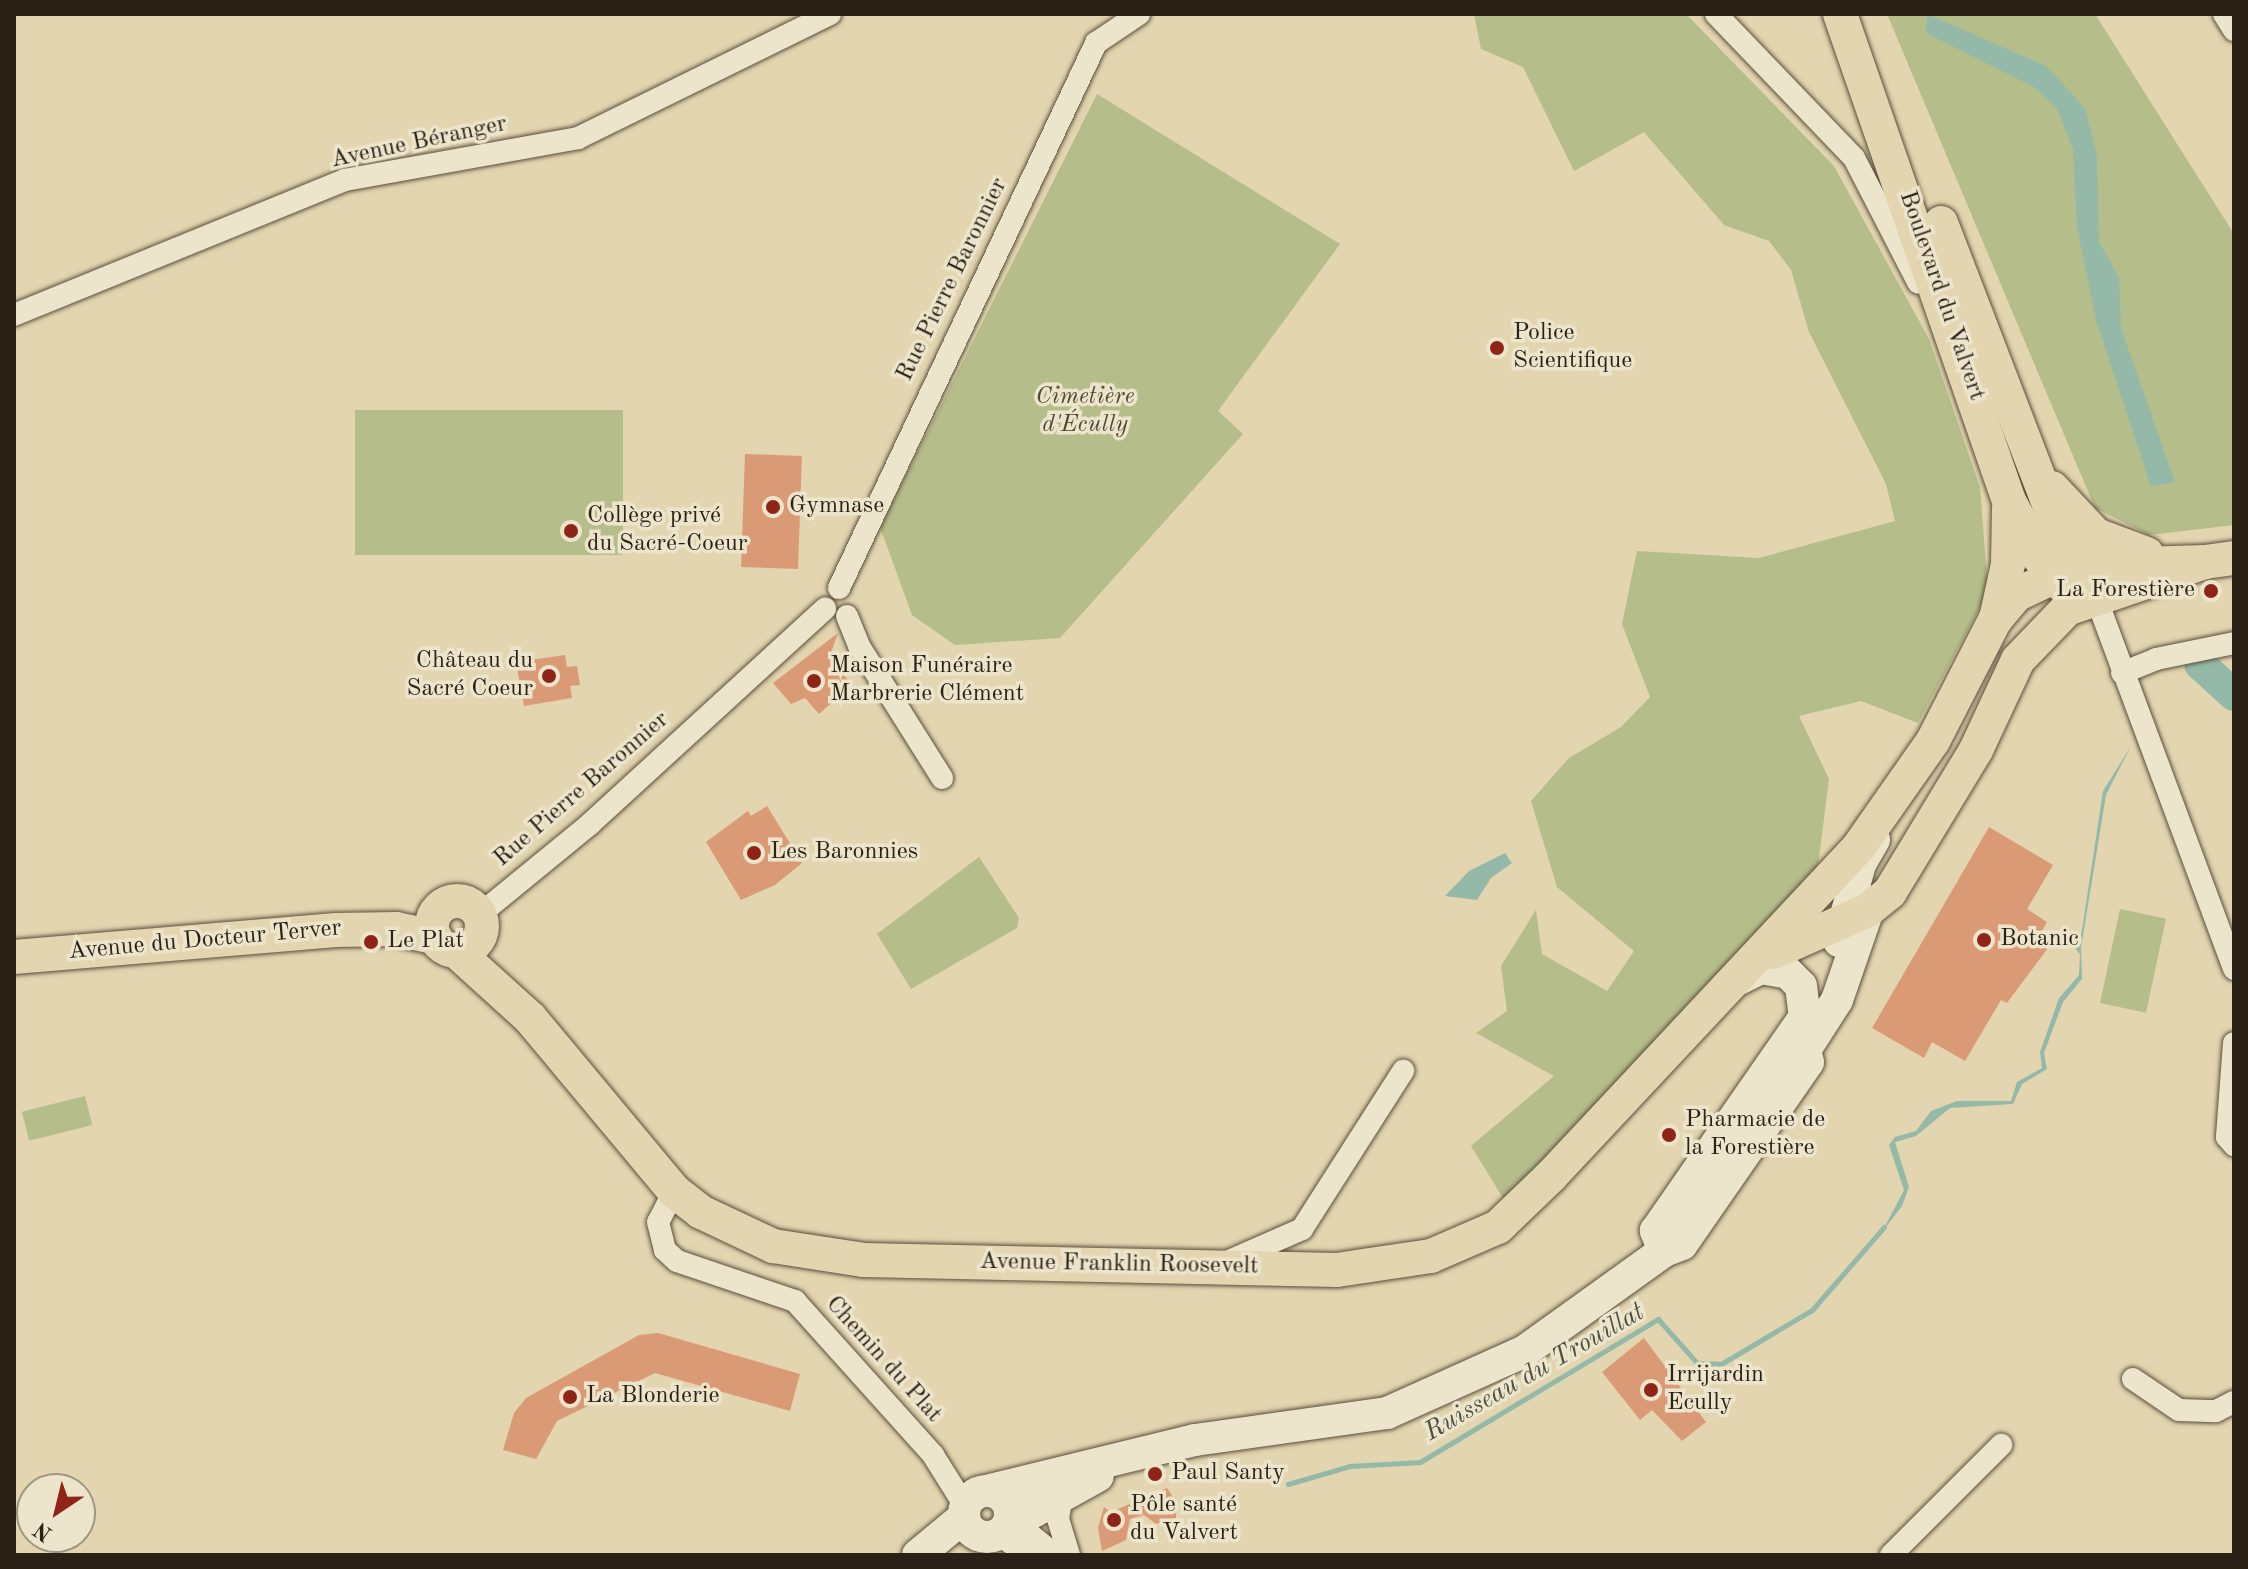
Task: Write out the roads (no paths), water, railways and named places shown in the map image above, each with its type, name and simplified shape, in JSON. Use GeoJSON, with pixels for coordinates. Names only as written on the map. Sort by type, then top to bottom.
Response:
{"type":"FeatureCollection","features":[{"type":"Feature","properties":{"kind":"main road","name":"Boulevard du Valvert"},"geometry":{"type":"LineString","coordinates":[[1840,14],[1960,345],[2009,501],[2054,562]]}},
{"type":"Feature","properties":{"kind":"main road","name":"Boulevard du Valvert"},"geometry":{"type":"LineString","coordinates":[[1858,14],[2012,404],[2036,474],[2054,562]]}},
{"type":"Feature","properties":{"kind":"main road"},"geometry":{"type":"LineString","coordinates":[[2012,404],[2055,494],[2096,535],[2170,559],[2219,560]]}},
{"type":"Feature","properties":{"kind":"main road"},"geometry":{"type":"LineString","coordinates":[[1995,620],[2008,564],[2009,501]]}},
{"type":"Feature","properties":{"kind":"main road","name":"Avenue Franklin Roosevelt"},"geometry":{"type":"LineString","coordinates":[[457,930],[499,986],[674,1191],[701,1212],[773,1246],[824,1256],[1219,1267],[1368,1265],[1431,1256],[1498,1227],[1739,979],[1858,848],[1933,741],[1995,620],[2016,595],[2054,562],[2170,559]]}},
{"type":"Feature","properties":{"kind":"main road","name":"Avenue Franklin Roosevelt"},"geometry":{"type":"LineString","coordinates":[[1739,979],[1791,940],[1856,915],[1910,866],[1980,741],[2018,660],[2085,599],[2219,560]]}},
{"type":"Feature","properties":{"kind":"main road"},"geometry":{"type":"LineString","coordinates":[[2054,562],[2085,599]]}},
{"type":"Feature","properties":{"kind":"main road"},"geometry":{"type":"LineString","coordinates":[[1793,1051],[1837,1000],[1874,840],[1933,741],[1963,729],[1974,730],[1980,741]]}},
{"type":"Feature","properties":{"kind":"main road"},"geometry":{"type":"LineString","coordinates":[[1874,840],[1870,859],[1876,868],[1893,874],[1910,866]]}},
{"type":"Feature","properties":{"kind":"main road"},"geometry":{"type":"LineString","coordinates":[[919,1554],[986,1512],[1129,1458],[1195,1440],[1350,1421],[1401,1408],[1525,1351],[1614,1286],[1659,1244],[1682,1244],[1801,1072],[1793,1051],[1805,1017],[1856,915]]}},
{"type":"Feature","properties":{"kind":"main road","name":"Avenue du Docteur Terver"},"geometry":{"type":"LineString","coordinates":[[14,957],[396,929],[457,930]]}},
{"type":"Feature","properties":{"kind":"main road"},"geometry":{"type":"LineString","coordinates":[[1739,979],[1761,968],[1788,973],[1801,986],[1805,1017]]}},
{"type":"Feature","properties":{"kind":"main road"},"geometry":{"type":"LineString","coordinates":[[986,1512],[1033,1512],[1129,1458]]}},
{"type":"Feature","properties":{"kind":"street","name":"Avenue Béranger"},"geometry":{"type":"LineString","coordinates":[[14,315],[345,180],[578,138],[830,14]]}},
{"type":"Feature","properties":{"kind":"street","name":"Rue Pierre Baronnier"},"geometry":{"type":"LineString","coordinates":[[839,588],[1096,43],[1139,14]]}},
{"type":"Feature","properties":{"kind":"street"},"geometry":{"type":"LineString","coordinates":[[1716,14],[1812,110],[1880,200],[1932,313],[1960,345]]}},
{"type":"Feature","properties":{"kind":"street"},"geometry":{"type":"LineString","coordinates":[[2224,14],[2234,30]]}},
{"type":"Feature","properties":{"kind":"street"},"geometry":{"type":"LineString","coordinates":[[1880,200],[1950,247]]}},
{"type":"Feature","properties":{"kind":"street"},"geometry":{"type":"LineString","coordinates":[[847,616],[834,617],[825,609],[828,592],[839,588],[852,596],[847,616],[859,646],[942,778]]}},
{"type":"Feature","properties":{"kind":"street"},"geometry":{"type":"LineString","coordinates":[[2085,599],[2122,673],[2234,969]]}},
{"type":"Feature","properties":{"kind":"street","name":"Rue Pierre Baronnier"},"geometry":{"type":"LineString","coordinates":[[457,930],[590,824],[825,609]]}},
{"type":"Feature","properties":{"kind":"street"},"geometry":{"type":"LineString","coordinates":[[2122,673],[2156,659],[2234,643]]}},
{"type":"Feature","properties":{"kind":"street"},"geometry":{"type":"LineString","coordinates":[[2234,1043],[2227,1137],[2234,1145]]}},
{"type":"Feature","properties":{"kind":"street"},"geometry":{"type":"LineString","coordinates":[[1219,1267],[1302,1229],[1403,1071]]}},
{"type":"Feature","properties":{"kind":"street","name":"Chemin du Plat"},"geometry":{"type":"LineString","coordinates":[[674,1191],[658,1222],[665,1250],[677,1261],[795,1301],[986,1512]]}},
{"type":"Feature","properties":{"kind":"street"},"geometry":{"type":"LineString","coordinates":[[2133,1379],[2179,1410],[2216,1411],[2234,1402]]}},
{"type":"Feature","properties":{"kind":"street"},"geometry":{"type":"LineString","coordinates":[[1891,1555],[2001,1445]]}},
{"type":"Feature","properties":{"kind":"street"},"geometry":{"type":"LineString","coordinates":[[1062,1496],[1058,1519],[1069,1555]]}},
{"type":"Feature","properties":{"kind":"street"},"geometry":{"type":"LineString","coordinates":[[986,1512],[1028,1555]]}},
{"type":"Feature","properties":{"kind":"street"},"geometry":{"type":"LineString","coordinates":[[986,1512],[1055,1555]]}},
{"type":"Feature","properties":{"kind":"waterway"},"geometry":{"type":"LineString","coordinates":[[2200,664],[2234,695]]}},
{"type":"Feature","properties":{"kind":"waterway","name":"Ruisseau du Trouillat"},"geometry":{"type":"LineString","coordinates":[[1288,1484],[1350,1466],[1420,1462],[1658,1319],[1697,1363],[1721,1364],[1812,1310],[1884,1227]]}},
{"type":"Feature","properties":{"kind":"place","name":"Police Scientifique"},"geometry":{"type":"Point","coordinates":[1497,348]}},
{"type":"Feature","properties":{"kind":"place","name":"Gymnase"},"geometry":{"type":"Point","coordinates":[773,507]}},
{"type":"Feature","properties":{"kind":"place","name":"Collège privé du Sacré-Coeur"},"geometry":{"type":"Point","coordinates":[571,531]}},
{"type":"Feature","properties":{"kind":"place","name":"La Forestière"},"geometry":{"type":"Point","coordinates":[2211,591]}},
{"type":"Feature","properties":{"kind":"place","name":"Château du Sacré Coeur"},"geometry":{"type":"Point","coordinates":[549,676]}},
{"type":"Feature","properties":{"kind":"place","name":"Maison Funéraire Marbrerie Clément"},"geometry":{"type":"Point","coordinates":[814,681]}},
{"type":"Feature","properties":{"kind":"place","name":"Les Baronnies"},"geometry":{"type":"Point","coordinates":[754,853]}},
{"type":"Feature","properties":{"kind":"place","name":"Botanic"},"geometry":{"type":"Point","coordinates":[1984,940]}},
{"type":"Feature","properties":{"kind":"place","name":"Le Plat"},"geometry":{"type":"Point","coordinates":[371,942]}},
{"type":"Feature","properties":{"kind":"place","name":"Pharmacie de la Forestière"},"geometry":{"type":"Point","coordinates":[1669,1135]}},
{"type":"Feature","properties":{"kind":"place","name":"Irrijardin Ecully"},"geometry":{"type":"Point","coordinates":[1651,1390]}},
{"type":"Feature","properties":{"kind":"place","name":"La Blonderie"},"geometry":{"type":"Point","coordinates":[570,1397]}},
{"type":"Feature","properties":{"kind":"place","name":"Paul Santy"},"geometry":{"type":"Point","coordinates":[1155,1474]}},
{"type":"Feature","properties":{"kind":"place","name":"Pôle santé du Valvert"},"geometry":{"type":"Point","coordinates":[1114,1520]}},
{"type":"Feature","properties":{"kind":"park label","name":"Cimetière d'Écully"},"geometry":{"type":"Point","coordinates":[1085,412]}}]}
